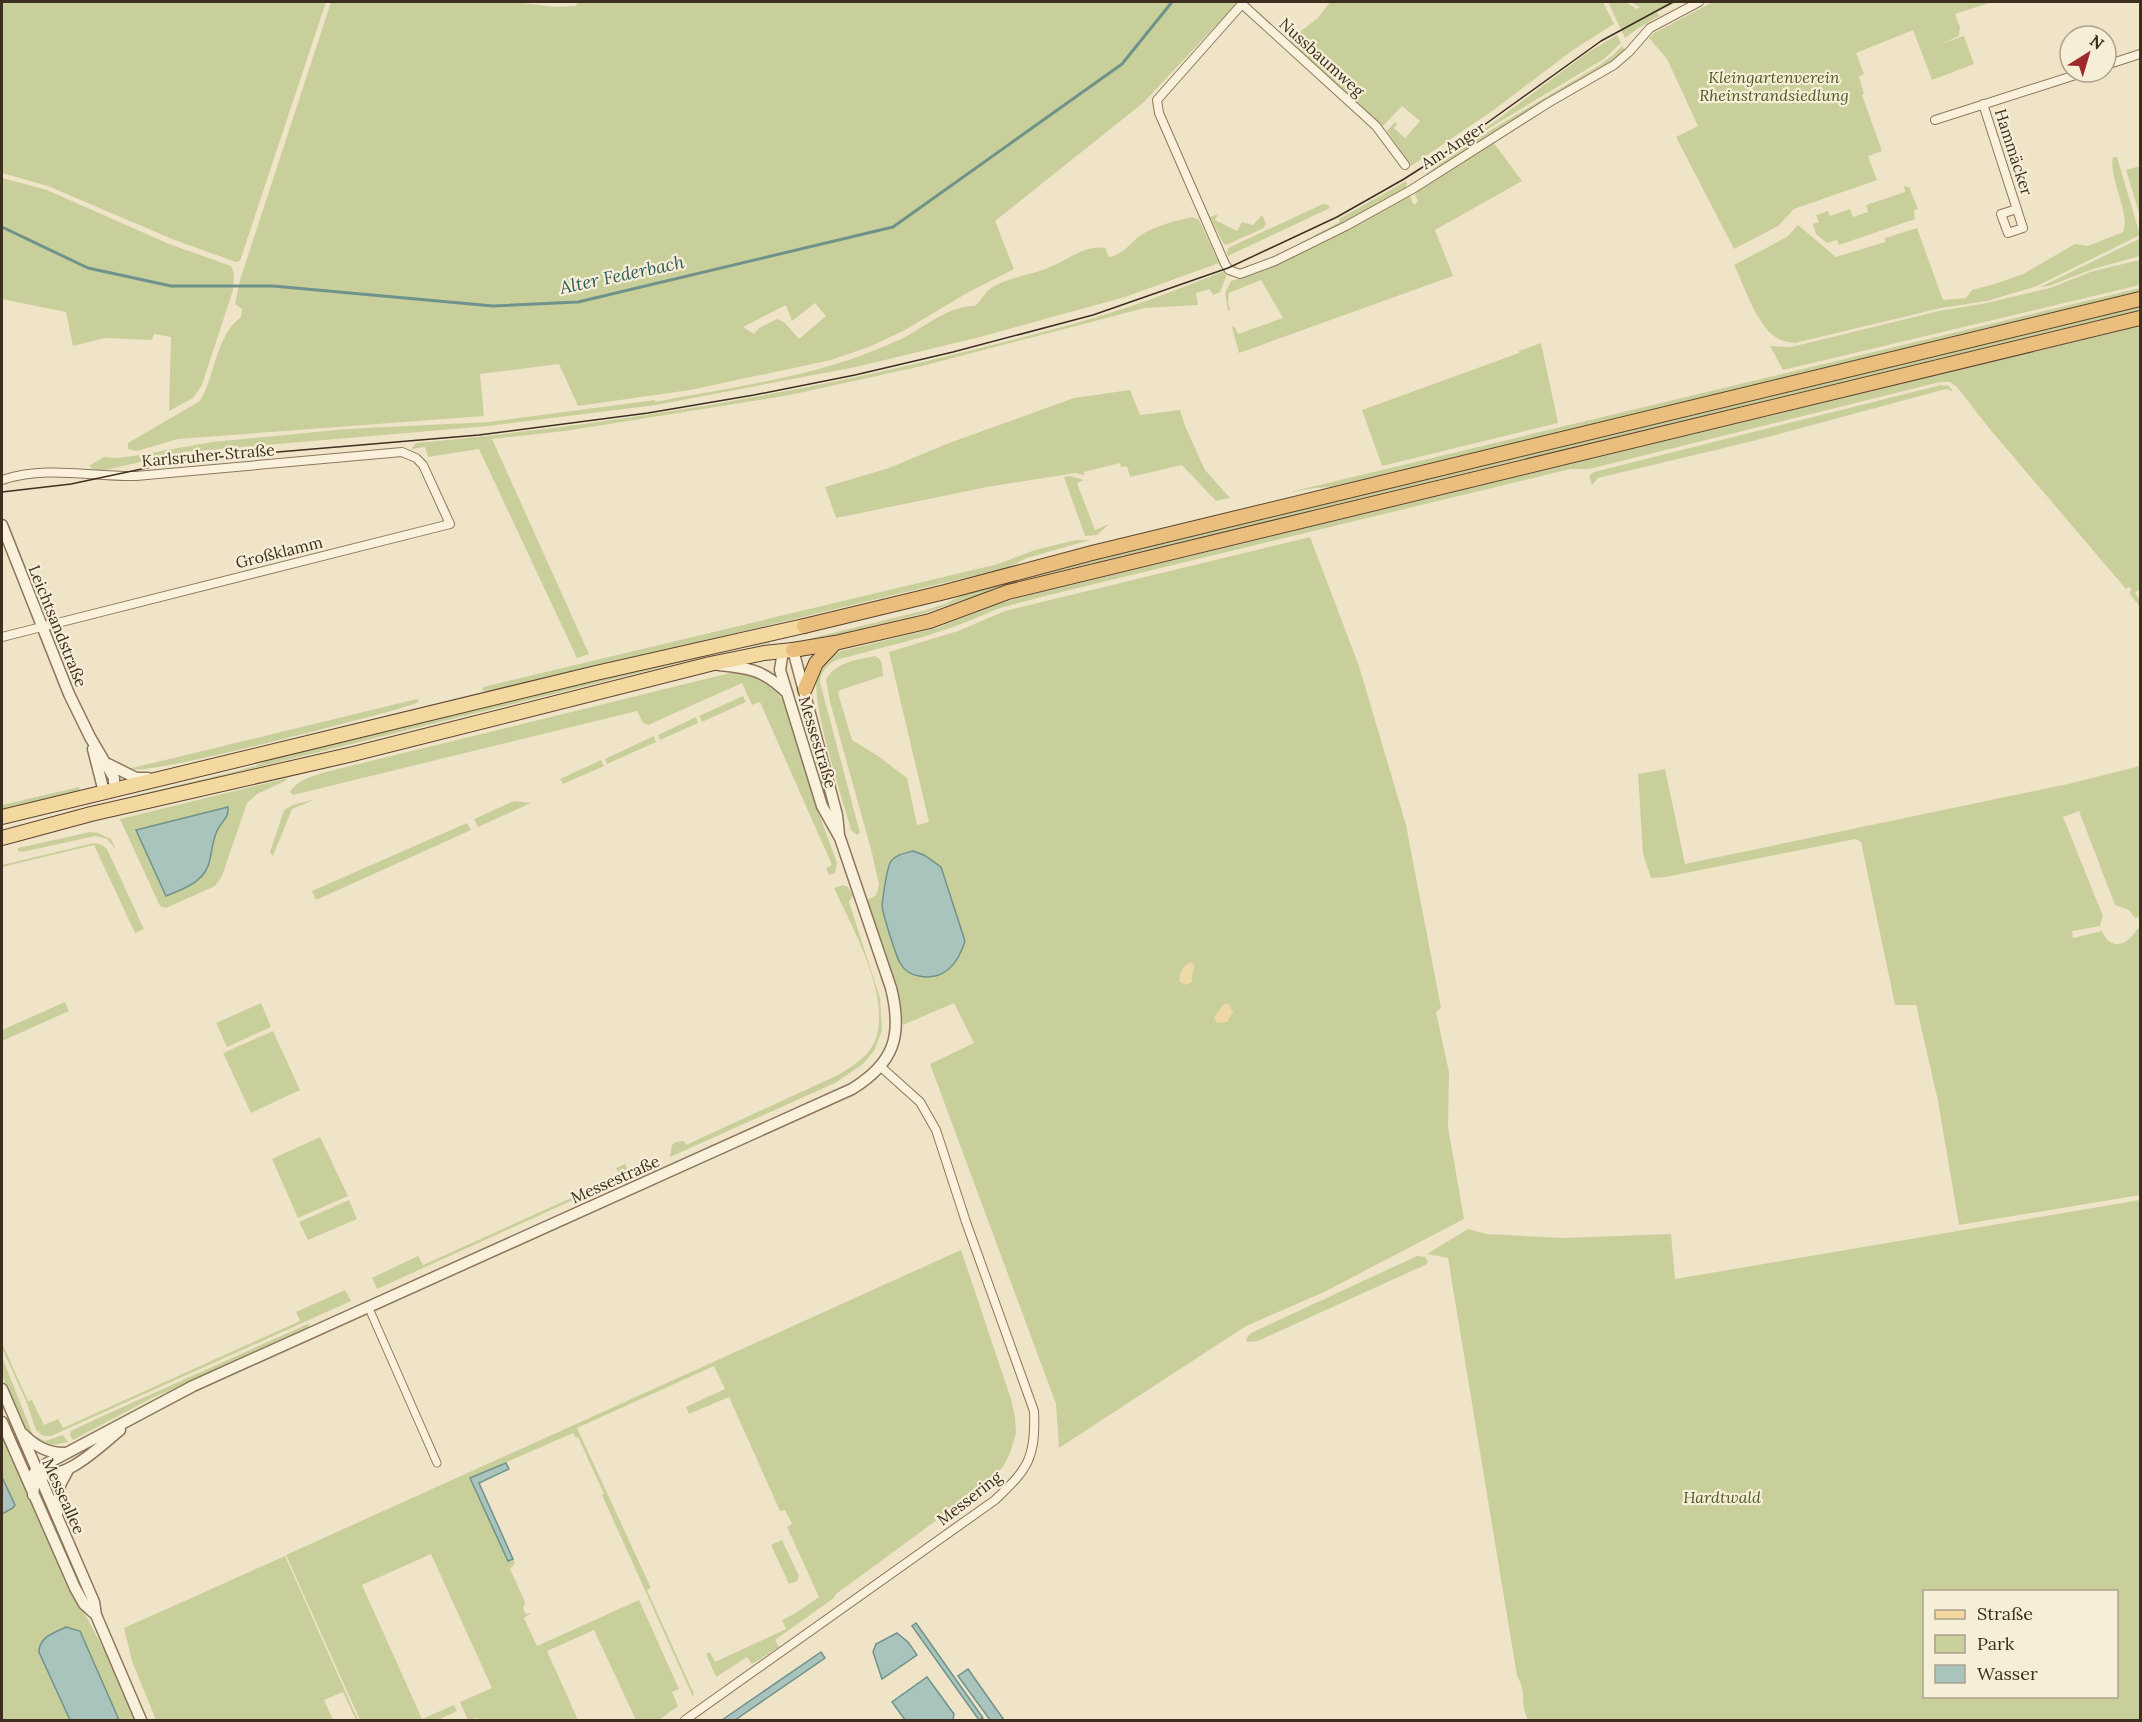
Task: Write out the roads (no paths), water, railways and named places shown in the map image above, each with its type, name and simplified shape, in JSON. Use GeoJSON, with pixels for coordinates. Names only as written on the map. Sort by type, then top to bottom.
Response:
{"type":"FeatureCollection","features":[{"type":"Feature","properties":{"kind":"highway"},"geometry":{"type":"LineString","coordinates":[[804,626],[1092,553],[2140,299]]}},
{"type":"Feature","properties":{"kind":"highway"},"geometry":{"type":"LineString","coordinates":[[788,648],[835,643],[930,621],[1008,592],[2140,318]]}},
{"type":"Feature","properties":{"kind":"highway"},"geometry":{"type":"LineString","coordinates":[[805,689],[816,663],[835,643]]}},
{"type":"Feature","properties":{"kind":"main road"},"geometry":{"type":"LineString","coordinates":[[2,838],[91,814],[110,798],[132,785],[596,673],[804,626]]}},
{"type":"Feature","properties":{"kind":"main road"},"geometry":{"type":"LineString","coordinates":[[2,817],[353,754],[710,664],[788,648],[804,626]]}},
{"type":"Feature","properties":{"kind":"main road"},"geometry":{"type":"LineString","coordinates":[[763,635],[780,638],[788,648]]}},
{"type":"Feature","properties":{"kind":"main road"},"geometry":{"type":"LineString","coordinates":[[110,798],[114,802],[132,785]]}},
{"type":"Feature","properties":{"kind":"street","name":"Am Anger"},"geometry":{"type":"LineString","coordinates":[[1219,250],[1229,270],[1240,274],[1275,261],[1346,226],[1411,190],[1538,109],[1614,65],[1650,28],[1699,2]]}},
{"type":"Feature","properties":{"kind":"street","name":"Nussbaumweg"},"geometry":{"type":"LineString","coordinates":[[1219,250],[1159,113],[1157,100],[1242,4],[1376,126],[1405,165]]}},
{"type":"Feature","properties":{"kind":"street"},"geometry":{"type":"LineString","coordinates":[[2118,61],[2140,54]]}},
{"type":"Feature","properties":{"kind":"street"},"geometry":{"type":"LineString","coordinates":[[1935,120],[2058,80]]}},
{"type":"Feature","properties":{"kind":"street","name":"Hammäcker"},"geometry":{"type":"LineString","coordinates":[[1983,104],[2017,209]]}},
{"type":"Feature","properties":{"kind":"street","name":"Karlsruher Straße"},"geometry":{"type":"LineString","coordinates":[[2,480],[65,471],[107,477],[136,476],[367,457],[393,452],[402,452],[416,458]]}},
{"type":"Feature","properties":{"kind":"street","name":"Großklamm"},"geometry":{"type":"LineString","coordinates":[[43,627],[450,524],[428,474],[416,458]]}},
{"type":"Feature","properties":{"kind":"street","name":"Leichtsandstraße"},"geometry":{"type":"LineString","coordinates":[[2,525],[69,694],[114,778],[110,798]]}},
{"type":"Feature","properties":{"kind":"street"},"geometry":{"type":"LineString","coordinates":[[2,637],[43,627]]}},
{"type":"Feature","properties":{"kind":"street","name":"Messestraße"},"geometry":{"type":"LineString","coordinates":[[788,648],[805,689],[837,815],[840,838]]}},
{"type":"Feature","properties":{"kind":"street","name":"Messestraße"},"geometry":{"type":"LineString","coordinates":[[38,1475],[46,1464],[64,1453],[203,1381],[852,1089],[866,1081],[880,1067],[890,1054],[896,1036],[896,1009],[840,838],[822,806],[780,670],[788,648]]}},
{"type":"Feature","properties":{"kind":"street"},"geometry":{"type":"LineString","coordinates":[[710,664],[756,670],[774,680],[787,693]]}},
{"type":"Feature","properties":{"kind":"street","name":"Leichtsandstraße"},"geometry":{"type":"LineString","coordinates":[[90,737],[110,798]]}},
{"type":"Feature","properties":{"kind":"street","name":"Leichtsandstraße"},"geometry":{"type":"LineString","coordinates":[[108,764],[136,778],[160,779]]}},
{"type":"Feature","properties":{"kind":"street","name":"Messering"},"geometry":{"type":"LineString","coordinates":[[685,1720],[995,1500],[1019,1477],[1030,1455],[1035,1437],[1034,1411],[966,1222],[936,1130],[920,1102],[880,1067]]}},
{"type":"Feature","properties":{"kind":"street"},"geometry":{"type":"LineString","coordinates":[[371,1313],[436,1463]]}},
{"type":"Feature","properties":{"kind":"street","name":"Messeallee"},"geometry":{"type":"LineString","coordinates":[[2,1389],[94,1602],[96,1615],[141,1720]]}},
{"type":"Feature","properties":{"kind":"street","name":"Messestraße"},"geometry":{"type":"LineString","coordinates":[[38,1475],[48,1476],[68,1470],[139,1414]]}},
{"type":"Feature","properties":{"kind":"street","name":"Messeallee"},"geometry":{"type":"LineString","coordinates":[[2,1422],[75,1588],[84,1604],[96,1615]]}},
{"type":"Feature","properties":{"kind":"street"},"geometry":{"type":"LineString","coordinates":[[18,1429],[38,1447],[55,1453],[64,1453]]}},
{"type":"Feature","properties":{"kind":"street"},"geometry":{"type":"LineString","coordinates":[[19,1462],[27,1470],[38,1475],[33,1487],[33,1495]]}},
{"type":"Feature","properties":{"kind":"street"},"geometry":{"type":"LineString","coordinates":[[57,1517],[60,1485],[68,1470]]}},
{"type":"Feature","properties":{"kind":"water"},"geometry":{"type":"Polygon","coordinates":[[[228,807],[226,817],[216,834],[208,867],[204,873],[194,883],[166,896],[136,830],[228,807]]]}},
{"type":"Feature","properties":{"kind":"water"},"geometry":{"type":"Polygon","coordinates":[[[913,851],[924,855],[941,867],[965,941],[954,964],[936,976],[916,975],[908,972],[902,966],[882,905],[890,863],[896,856],[913,851]]]}},
{"type":"Feature","properties":{"kind":"water"},"geometry":{"type":"Polygon","coordinates":[[[506,1463],[509,1469],[479,1483],[513,1559],[508,1561],[470,1478],[506,1463]]]}},
{"type":"Feature","properties":{"kind":"water"},"geometry":{"type":"Polygon","coordinates":[[[2,1477],[15,1505],[2,1514],[2,1477]]]}},
{"type":"Feature","properties":{"kind":"water"},"geometry":{"type":"Polygon","coordinates":[[[916,1623],[983,1718],[979,1720],[912,1626],[916,1623]]]}},
{"type":"Feature","properties":{"kind":"water"},"geometry":{"type":"Polygon","coordinates":[[[66,1627],[80,1631],[119,1720],[70,1720],[39,1652],[44,1639],[66,1627]]]}},
{"type":"Feature","properties":{"kind":"water"},"geometry":{"type":"Polygon","coordinates":[[[897,1633],[908,1642],[917,1655],[882,1679],[873,1652],[876,1644],[897,1633]]]}},
{"type":"Feature","properties":{"kind":"water"},"geometry":{"type":"Polygon","coordinates":[[[821,1652],[825,1658],[735,1720],[722,1720],[821,1652]]]}},
{"type":"Feature","properties":{"kind":"water"},"geometry":{"type":"Polygon","coordinates":[[[968,1669],[1004,1720],[990,1720],[958,1676],[968,1669]]]}},
{"type":"Feature","properties":{"kind":"water"},"geometry":{"type":"Polygon","coordinates":[[[927,1677],[954,1714],[953,1720],[905,1720],[892,1702],[927,1677]]]}},
{"type":"Feature","properties":{"kind":"waterway","name":"Alter Federbach"},"geometry":{"type":"LineString","coordinates":[[2,227],[88,268],[171,286],[273,286],[493,306],[578,302],[893,227],[1122,64],[1172,2]]}},
{"type":"Feature","properties":{"kind":"tram line"},"geometry":{"type":"LineString","coordinates":[[1641,2],[1658,2]]}},
{"type":"Feature","properties":{"kind":"tram line"},"geometry":{"type":"LineString","coordinates":[[2,492],[71,484],[184,460],[479,435],[648,413],[855,375],[1093,315],[1228,268],[1337,217],[1448,151],[1601,41],[1673,2]]}},
{"type":"Feature","properties":{"kind":"park label","name":"Kleingartenverein Rheinstrandsiedlung"},"geometry":{"type":"Point","coordinates":[1774,86]}},
{"type":"Feature","properties":{"kind":"park label","name":"Hardtwald"},"geometry":{"type":"Point","coordinates":[1722,1497]}}]}
